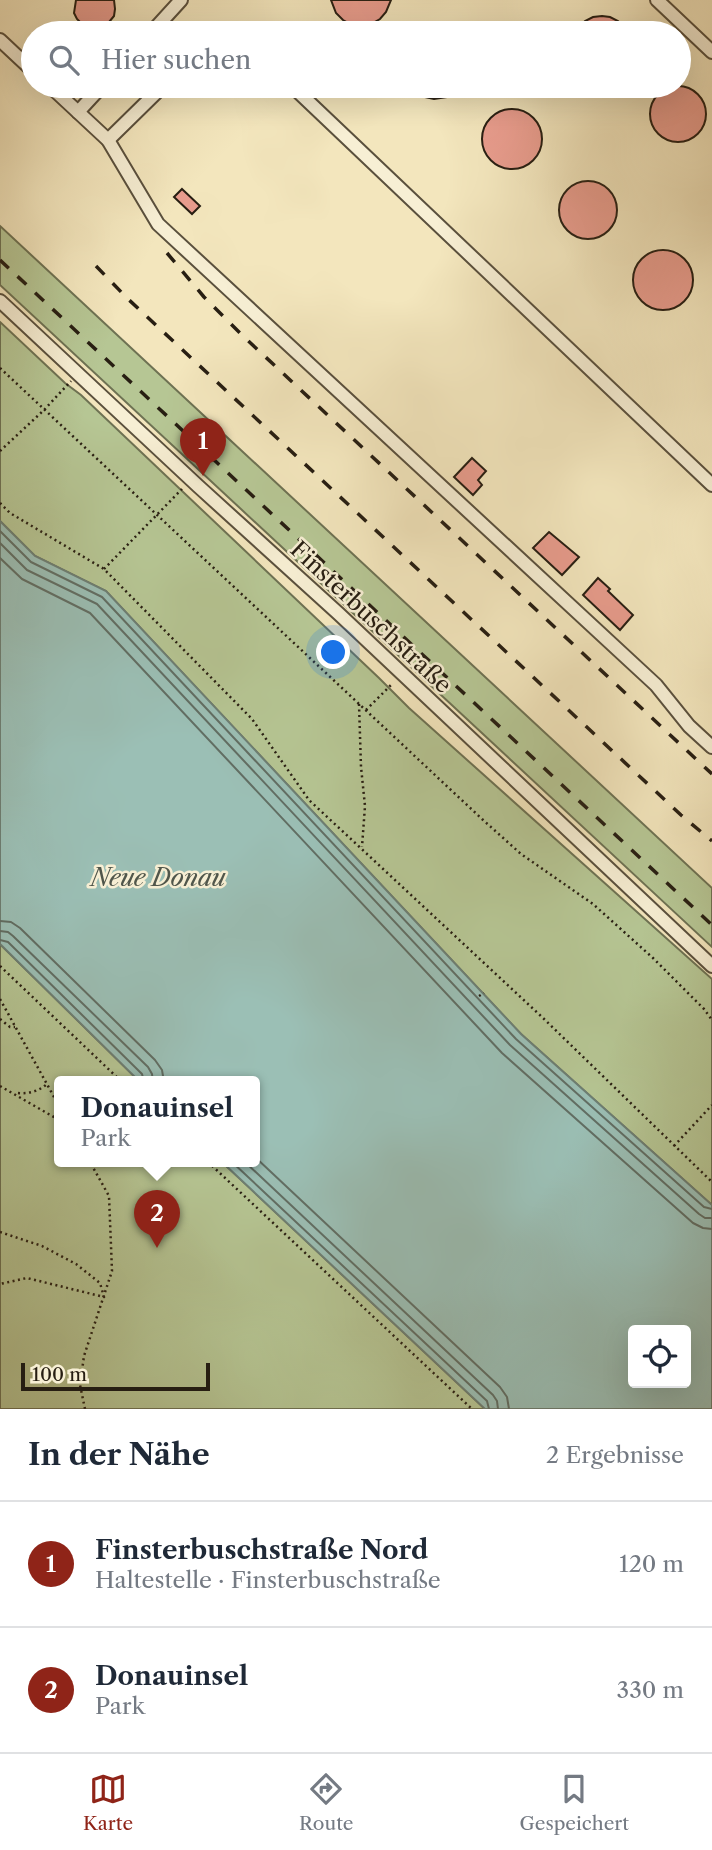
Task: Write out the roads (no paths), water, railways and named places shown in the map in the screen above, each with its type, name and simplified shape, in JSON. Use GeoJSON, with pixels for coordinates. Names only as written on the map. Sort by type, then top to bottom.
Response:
{"type":"FeatureCollection","features":[{"type":"Feature","properties":{"kind":"street"},"geometry":{"type":"LineString","coordinates":[[161,21],[181,0]]}},
{"type":"Feature","properties":{"kind":"street"},"geometry":{"type":"LineString","coordinates":[[657,0],[679,21]]}},
{"type":"Feature","properties":{"kind":"street"},"geometry":{"type":"LineString","coordinates":[[691,32],[712,52]]}},
{"type":"Feature","properties":{"kind":"street"},"geometry":{"type":"LineString","coordinates":[[0,40],[21,60]]}},
{"type":"Feature","properties":{"kind":"street"},"geometry":{"type":"LineString","coordinates":[[63,98],[108,140],[158,223],[656,685],[689,726],[712,747]]}},
{"type":"Feature","properties":{"kind":"street"},"geometry":{"type":"LineString","coordinates":[[78,112],[91,98]]}},
{"type":"Feature","properties":{"kind":"street"},"geometry":{"type":"LineString","coordinates":[[108,140],[151,98]]}},
{"type":"Feature","properties":{"kind":"street"},"geometry":{"type":"LineString","coordinates":[[305,98],[712,485]]}},
{"type":"Feature","properties":{"kind":"street","name":"Finsterbuschstraße"},"geometry":{"type":"LineString","coordinates":[[0,301],[339,614],[712,967]]}},
{"type":"Feature","properties":{"kind":"water","name":"Neue Donau"},"geometry":{"type":"Polygon","coordinates":[[[0,521],[35,556],[106,591],[521,1034],[712,1205],[712,1409],[485,1409],[227,1167],[260,1167],[260,1076],[134,1076],[0,944],[0,521]]]}},
{"type":"Feature","properties":{"kind":"railway"},"geometry":{"type":"LineString","coordinates":[[167,253],[204,297],[243,336],[712,774]]}},
{"type":"Feature","properties":{"kind":"railway"},"geometry":{"type":"LineString","coordinates":[[0,260],[712,925]]}},
{"type":"Feature","properties":{"kind":"railway"},"geometry":{"type":"LineString","coordinates":[[96,266],[128,299],[712,841]]}},
{"type":"Feature","properties":{"kind":"place","name":"Finsterbuschstraße Nord"},"geometry":{"type":"Point","coordinates":[203,476]}},
{"type":"Feature","properties":{"kind":"place","name":"Donauinsel"},"geometry":{"type":"Point","coordinates":[157,1248]}}]}
